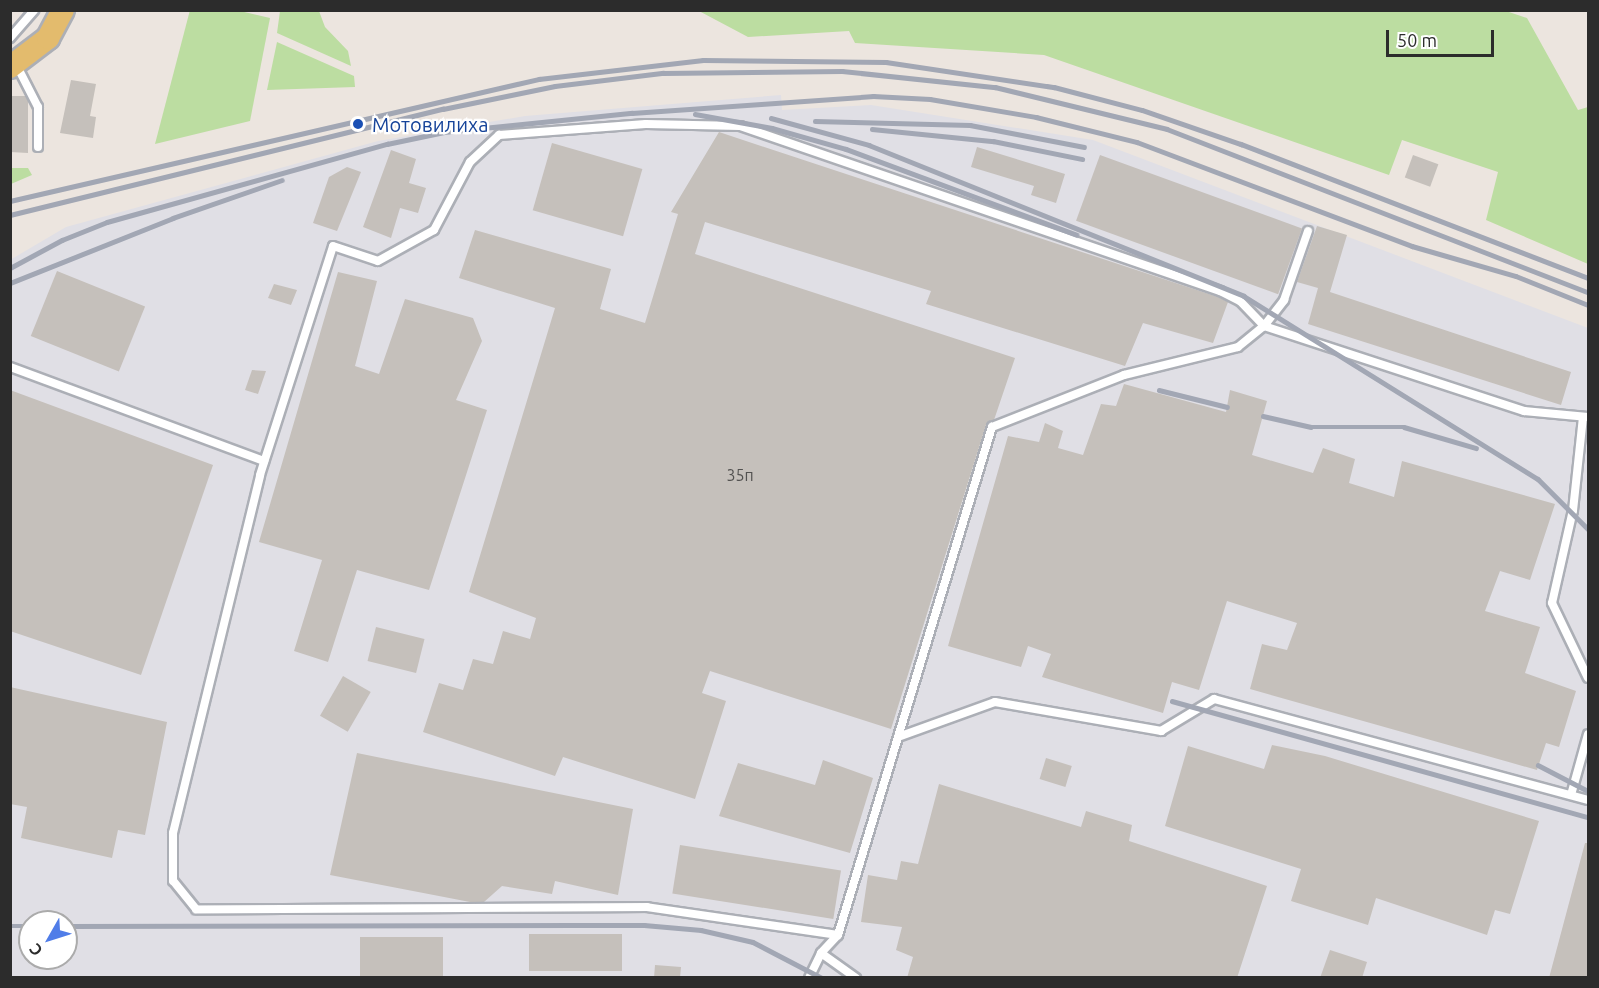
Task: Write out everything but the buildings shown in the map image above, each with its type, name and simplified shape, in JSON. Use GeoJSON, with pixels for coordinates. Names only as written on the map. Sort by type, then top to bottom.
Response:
{"type":"FeatureCollection","features":[{"type":"Feature","properties":{"kind":"main road"},"geometry":{"type":"LineString","coordinates":[[13,66],[48,38],[63,10]]}},
{"type":"Feature","properties":{"kind":"lane"},"geometry":{"type":"LineString","coordinates":[[10,38],[34,10]]}},
{"type":"Feature","properties":{"kind":"lane"},"geometry":{"type":"LineString","coordinates":[[13,66],[38,107],[38,147]]}},
{"type":"Feature","properties":{"kind":"lane"},"geometry":{"type":"LineString","coordinates":[[838,935],[647,907],[196,909],[173,881],[173,833],[264,461],[333,246],[378,261],[434,230],[470,162],[499,135],[646,124],[740,126],[1220,291],[1240,301],[1264,326],[1524,411],[1586,417],[1573,510],[1552,603],[1588,678]]}},
{"type":"Feature","properties":{"kind":"lane"},"geometry":{"type":"LineString","coordinates":[[809,978],[821,953],[838,935],[992,427],[1124,375],[1231,350],[1264,326],[1291,284],[1308,231]]}},
{"type":"Feature","properties":{"kind":"lane"},"geometry":{"type":"LineString","coordinates":[[10,367],[264,461]]}},
{"type":"Feature","properties":{"kind":"lane"},"geometry":{"type":"LineString","coordinates":[[898,737],[995,702],[1161,731],[1214,699],[1588,801]]}},
{"type":"Feature","properties":{"kind":"lane"},"geometry":{"type":"LineString","coordinates":[[1571,795],[1588,734]]}},
{"type":"Feature","properties":{"kind":"lane"},"geometry":{"type":"LineString","coordinates":[[821,953],[856,978]]}},
{"type":"Feature","properties":{"kind":"shaded area"},"geometry":{"type":"Polygon","coordinates":[[[781,95],[782,110],[871,105],[1093,140],[1588,328],[1588,977],[11,977],[10,260],[66,227],[378,141],[525,116],[781,95]]]}},
{"type":"Feature","properties":{"kind":"green space"},"geometry":{"type":"Polygon","coordinates":[[[190,10],[240,11],[270,18],[250,121],[155,144],[190,10]]]}},
{"type":"Feature","properties":{"kind":"green space"},"geometry":{"type":"Polygon","coordinates":[[[280,11],[319,11],[325,27],[348,51],[351,66],[277,33],[280,11]]]}},
{"type":"Feature","properties":{"kind":"green space"},"geometry":{"type":"Polygon","coordinates":[[[699,11],[1506,11],[1527,18],[1578,110],[1588,107],[1588,264],[1486,220],[1498,172],[1402,140],[1389,175],[1044,55],[855,43],[849,31],[748,37],[699,11]]]}},
{"type":"Feature","properties":{"kind":"green space"},"geometry":{"type":"Polygon","coordinates":[[[277,42],[354,76],[355,87],[267,90],[277,42]]]}},
{"type":"Feature","properties":{"kind":"green space"},"geometry":{"type":"Polygon","coordinates":[[[10,168],[28,168],[32,175],[11,184],[10,168]]]}},
{"type":"Feature","properties":{"kind":"railway"},"geometry":{"type":"LineString","coordinates":[[10,201],[539,79],[703,60],[886,62],[1054,87],[1142,110],[1241,144],[1588,278]]}},
{"type":"Feature","properties":{"kind":"railway"},"geometry":{"type":"LineString","coordinates":[[10,215],[443,109],[555,86],[663,73],[842,71],[995,87],[1167,129],[1588,292]]}},
{"type":"Feature","properties":{"kind":"railway"},"geometry":{"type":"LineString","coordinates":[[10,268],[62,240],[107,222],[387,144],[444,132],[632,113],[873,96],[930,99],[1036,117],[1137,142],[1412,246],[1516,276],[1588,305]]}},
{"type":"Feature","properties":{"kind":"railway"},"geometry":{"type":"LineString","coordinates":[[695,114],[772,128],[846,149],[1077,235]]}},
{"type":"Feature","properties":{"kind":"railway"},"geometry":{"type":"LineString","coordinates":[[771,118],[869,145],[1244,296],[1538,479],[1588,529]]}},
{"type":"Feature","properties":{"kind":"railway"},"geometry":{"type":"LineString","coordinates":[[815,121],[970,125],[1084,147]]}},
{"type":"Feature","properties":{"kind":"railway"},"geometry":{"type":"LineString","coordinates":[[872,129],[993,141],[1082,159]]}},
{"type":"Feature","properties":{"kind":"railway"},"geometry":{"type":"LineString","coordinates":[[10,283],[173,218],[282,180]]}},
{"type":"Feature","properties":{"kind":"railway"},"geometry":{"type":"LineString","coordinates":[[1159,390],[1227,407]]}},
{"type":"Feature","properties":{"kind":"railway"},"geometry":{"type":"LineString","coordinates":[[1263,416],[1311,427],[1404,427],[1476,448]]}},
{"type":"Feature","properties":{"kind":"railway"},"geometry":{"type":"LineString","coordinates":[[1172,701],[1588,817]]}},
{"type":"Feature","properties":{"kind":"railway"},"geometry":{"type":"LineString","coordinates":[[1538,765],[1588,791]]}},
{"type":"Feature","properties":{"kind":"railway"},"geometry":{"type":"LineString","coordinates":[[78,926],[644,925],[701,930],[753,942],[822,978]]}},
{"type":"Feature","properties":{"kind":"railway"},"geometry":{"type":"LineString","coordinates":[[10,926],[18,926]]}},
{"type":"Feature","properties":{"kind":"railway"},"geometry":{"type":"LineString","coordinates":[[1507,978],[1528,978]]}},
{"type":"Feature","properties":{"kind":"place","name":"Мотовилиха"},"geometry":{"type":"Point","coordinates":[358,124]}}]}
